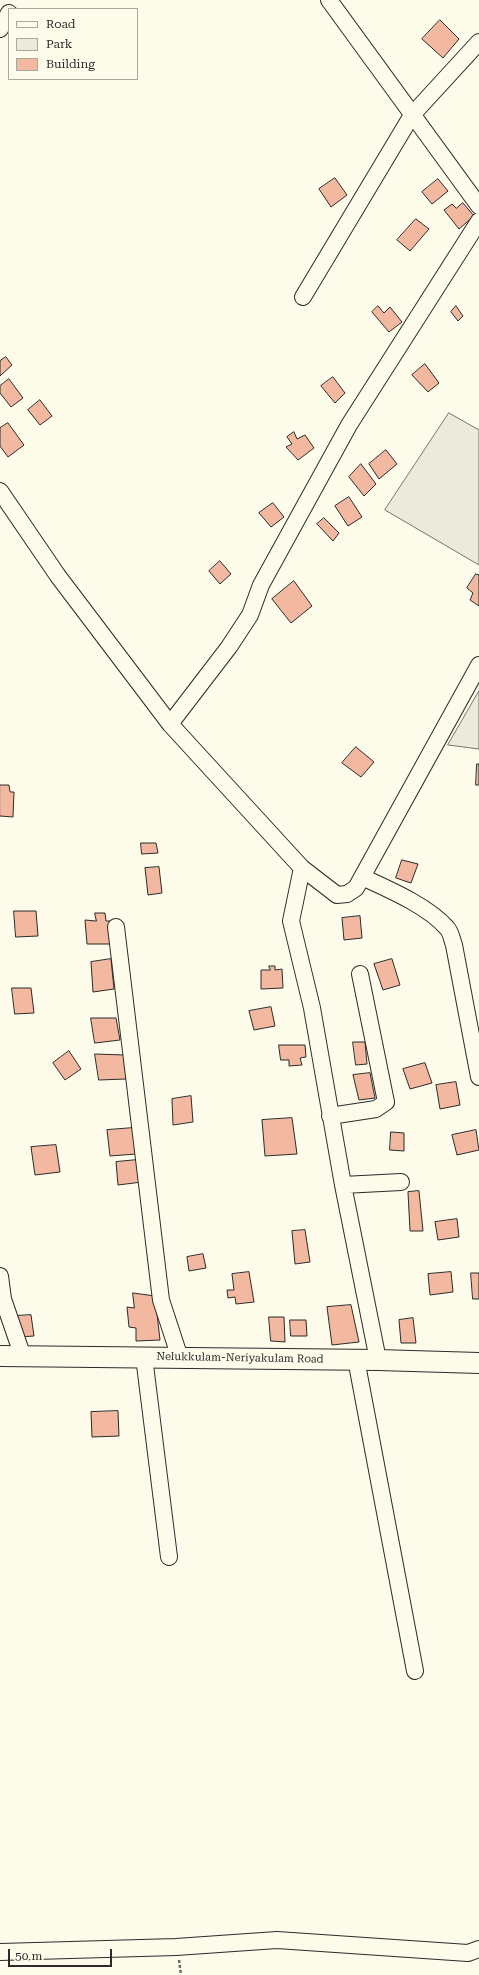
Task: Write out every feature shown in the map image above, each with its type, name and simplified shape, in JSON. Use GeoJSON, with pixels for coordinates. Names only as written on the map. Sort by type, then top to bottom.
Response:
{"type":"FeatureCollection","features":[{"type":"Feature","properties":{"kind":"main road","name":"Nelukkulam-Neriyakulam Road"},"geometry":{"type":"LineString","coordinates":[[0,1356],[378,1360],[479,1363]]}},
{"type":"Feature","properties":{"kind":"street"},"geometry":{"type":"LineString","coordinates":[[329,0],[479,206]]}},
{"type":"Feature","properties":{"kind":"street"},"geometry":{"type":"LineString","coordinates":[[0,28],[8,15]]}},
{"type":"Feature","properties":{"kind":"street"},"geometry":{"type":"LineString","coordinates":[[303,297],[412,115],[479,42]]}},
{"type":"Feature","properties":{"kind":"street"},"geometry":{"type":"LineString","coordinates":[[170,724],[229,647],[250,615],[261,585],[349,425],[479,221]]}},
{"type":"Feature","properties":{"kind":"street"},"geometry":{"type":"LineString","coordinates":[[0,491],[58,576],[170,724],[302,868],[337,895],[352,891],[356,888],[479,665]]}},
{"type":"Feature","properties":{"kind":"street"},"geometry":{"type":"LineString","coordinates":[[302,868],[291,921],[312,1008],[330,1116],[378,1360]]}},
{"type":"Feature","properties":{"kind":"street"},"geometry":{"type":"LineString","coordinates":[[362,877],[396,893],[436,918],[448,929],[454,945],[479,1077]]}},
{"type":"Feature","properties":{"kind":"street"},"geometry":{"type":"LineString","coordinates":[[116,927],[161,1300],[180,1358]]}},
{"type":"Feature","properties":{"kind":"street"},"geometry":{"type":"LineString","coordinates":[[330,1116],[376,1108],[386,1102],[360,974]]}},
{"type":"Feature","properties":{"kind":"street"},"geometry":{"type":"LineString","coordinates":[[343,1185],[401,1182]]}},
{"type":"Feature","properties":{"kind":"street"},"geometry":{"type":"LineString","coordinates":[[0,1276],[3,1299],[23,1357]]}},
{"type":"Feature","properties":{"kind":"street"},"geometry":{"type":"LineString","coordinates":[[144,1357],[169,1557]]}},
{"type":"Feature","properties":{"kind":"street"},"geometry":{"type":"LineString","coordinates":[[356,1360],[415,1671]]}},
{"type":"Feature","properties":{"kind":"street"},"geometry":{"type":"LineString","coordinates":[[0,1952],[176,1947],[277,1940],[468,1953],[479,1949]]}},
{"type":"Feature","properties":{"kind":"green space"},"geometry":{"type":"Polygon","coordinates":[[[449,413],[479,430],[479,565],[385,510],[449,413]]]}},
{"type":"Feature","properties":{"kind":"green space"},"geometry":{"type":"Polygon","coordinates":[[[479,691],[479,749],[448,745],[479,691]]]}},
{"type":"Feature","properties":{"kind":"building"},"geometry":{"type":"Polygon","coordinates":[[[440,20],[459,39],[443,58],[422,39],[440,20]]]}},
{"type":"Feature","properties":{"kind":"building"},"geometry":{"type":"Polygon","coordinates":[[[335,178],[347,195],[331,207],[319,189],[335,178]]]}},
{"type":"Feature","properties":{"kind":"building"},"geometry":{"type":"Polygon","coordinates":[[[438,179],[448,191],[432,204],[422,192],[438,179]]]}},
{"type":"Feature","properties":{"kind":"building"},"geometry":{"type":"Polygon","coordinates":[[[463,203],[474,216],[459,229],[444,210],[452,204],[456,208],[463,203]]]}},
{"type":"Feature","properties":{"kind":"building"},"geometry":{"type":"Polygon","coordinates":[[[416,219],[429,229],[410,251],[397,240],[416,219]]]}},
{"type":"Feature","properties":{"kind":"building"},"geometry":{"type":"Polygon","coordinates":[[[378,306],[384,313],[390,307],[402,322],[389,332],[372,312],[378,306]]]}},
{"type":"Feature","properties":{"kind":"building"},"geometry":{"type":"Polygon","coordinates":[[[456,306],[463,316],[458,321],[451,312],[456,306]]]}},
{"type":"Feature","properties":{"kind":"building"},"geometry":{"type":"Polygon","coordinates":[[[6,357],[12,365],[0,376],[0,361],[6,357]]]}},
{"type":"Feature","properties":{"kind":"building"},"geometry":{"type":"Polygon","coordinates":[[[425,364],[439,383],[428,392],[412,375],[425,364]]]}},
{"type":"Feature","properties":{"kind":"building"},"geometry":{"type":"Polygon","coordinates":[[[333,377],[345,393],[335,403],[321,386],[333,377]]]}},
{"type":"Feature","properties":{"kind":"building"},"geometry":{"type":"Polygon","coordinates":[[[9,379],[23,398],[11,407],[0,393],[0,386],[9,379]]]}},
{"type":"Feature","properties":{"kind":"building"},"geometry":{"type":"Polygon","coordinates":[[[40,400],[52,416],[40,425],[28,410],[40,400]]]}},
{"type":"Feature","properties":{"kind":"building"},"geometry":{"type":"Polygon","coordinates":[[[8,423],[24,445],[8,457],[0,446],[0,428],[8,423]]]}},
{"type":"Feature","properties":{"kind":"building"},"geometry":{"type":"Polygon","coordinates":[[[294,432],[297,439],[305,435],[314,448],[298,460],[286,447],[292,444],[287,437],[294,432]]]}},
{"type":"Feature","properties":{"kind":"building"},"geometry":{"type":"Polygon","coordinates":[[[386,450],[397,464],[379,479],[369,464],[386,450]]]}},
{"type":"Feature","properties":{"kind":"building"},"geometry":{"type":"Polygon","coordinates":[[[361,464],[376,484],[364,496],[349,477],[361,464]]]}},
{"type":"Feature","properties":{"kind":"building"},"geometry":{"type":"Polygon","coordinates":[[[349,497],[362,517],[348,526],[335,506],[349,497]]]}},
{"type":"Feature","properties":{"kind":"building"},"geometry":{"type":"Polygon","coordinates":[[[273,503],[284,517],[271,527],[259,513],[273,503]]]}},
{"type":"Feature","properties":{"kind":"building"},"geometry":{"type":"Polygon","coordinates":[[[324,518],[339,533],[333,541],[317,524],[324,518]]]}},
{"type":"Feature","properties":{"kind":"building"},"geometry":{"type":"Polygon","coordinates":[[[220,561],[231,574],[220,584],[209,571],[220,561]]]}},
{"type":"Feature","properties":{"kind":"building"},"geometry":{"type":"Polygon","coordinates":[[[476,574],[479,575],[479,606],[470,600],[473,593],[467,588],[476,574]]]}},
{"type":"Feature","properties":{"kind":"building"},"geometry":{"type":"Polygon","coordinates":[[[294,581],[312,606],[291,623],[272,599],[294,581]]]}},
{"type":"Feature","properties":{"kind":"building"},"geometry":{"type":"Polygon","coordinates":[[[356,747],[374,762],[361,777],[342,763],[356,747]]]}},
{"type":"Feature","properties":{"kind":"building"},"geometry":{"type":"Polygon","coordinates":[[[477,764],[479,764],[479,785],[476,785],[477,764]]]}},
{"type":"Feature","properties":{"kind":"building"},"geometry":{"type":"Polygon","coordinates":[[[0,785],[9,785],[10,792],[14,792],[13,817],[0,816],[0,785]]]}},
{"type":"Feature","properties":{"kind":"building"},"geometry":{"type":"Polygon","coordinates":[[[141,843],[156,843],[158,853],[142,854],[141,843]]]}},
{"type":"Feature","properties":{"kind":"building"},"geometry":{"type":"Polygon","coordinates":[[[402,860],[418,864],[411,883],[396,878],[402,860]]]}},
{"type":"Feature","properties":{"kind":"building"},"geometry":{"type":"Polygon","coordinates":[[[159,867],[162,893],[148,895],[145,868],[159,867]]]}},
{"type":"Feature","properties":{"kind":"building"},"geometry":{"type":"Polygon","coordinates":[[[14,911],[36,911],[38,936],[16,937],[14,911]]]}},
{"type":"Feature","properties":{"kind":"building"},"geometry":{"type":"Polygon","coordinates":[[[95,913],[105,913],[106,921],[110,921],[113,944],[87,944],[85,920],[96,921],[95,913]]]}},
{"type":"Feature","properties":{"kind":"building"},"geometry":{"type":"Polygon","coordinates":[[[360,916],[362,938],[344,940],[342,918],[360,916]]]}},
{"type":"Feature","properties":{"kind":"building"},"geometry":{"type":"Polygon","coordinates":[[[111,959],[114,989],[93,992],[91,962],[111,959]]]}},
{"type":"Feature","properties":{"kind":"building"},"geometry":{"type":"Polygon","coordinates":[[[392,959],[400,985],[383,990],[374,964],[392,959]]]}},
{"type":"Feature","properties":{"kind":"building"},"geometry":{"type":"Polygon","coordinates":[[[269,966],[275,966],[275,970],[282,969],[283,988],[261,989],[261,970],[270,970],[269,966]]]}},
{"type":"Feature","properties":{"kind":"building"},"geometry":{"type":"Polygon","coordinates":[[[12,988],[31,988],[34,1013],[15,1014],[12,988]]]}},
{"type":"Feature","properties":{"kind":"building"},"geometry":{"type":"Polygon","coordinates":[[[271,1007],[275,1026],[254,1030],[249,1011],[271,1007]]]}},
{"type":"Feature","properties":{"kind":"building"},"geometry":{"type":"Polygon","coordinates":[[[91,1018],[116,1018],[120,1040],[95,1043],[91,1018]]]}},
{"type":"Feature","properties":{"kind":"building"},"geometry":{"type":"Polygon","coordinates":[[[353,1042],[365,1042],[367,1064],[356,1065],[353,1042]]]}},
{"type":"Feature","properties":{"kind":"building"},"geometry":{"type":"Polygon","coordinates":[[[279,1045],[305,1045],[306,1057],[300,1058],[302,1065],[289,1066],[289,1060],[281,1060],[279,1045]]]}},
{"type":"Feature","properties":{"kind":"building"},"geometry":{"type":"Polygon","coordinates":[[[69,1051],[81,1069],[65,1080],[53,1063],[69,1051]]]}},
{"type":"Feature","properties":{"kind":"building"},"geometry":{"type":"Polygon","coordinates":[[[95,1054],[124,1055],[126,1079],[99,1080],[95,1054]]]}},
{"type":"Feature","properties":{"kind":"building"},"geometry":{"type":"Polygon","coordinates":[[[425,1063],[432,1083],[410,1089],[403,1069],[425,1063]]]}},
{"type":"Feature","properties":{"kind":"building"},"geometry":{"type":"Polygon","coordinates":[[[370,1073],[375,1098],[359,1100],[353,1075],[370,1073]]]}},
{"type":"Feature","properties":{"kind":"building"},"geometry":{"type":"Polygon","coordinates":[[[456,1082],[460,1105],[440,1109],[436,1085],[456,1082]]]}},
{"type":"Feature","properties":{"kind":"building"},"geometry":{"type":"Polygon","coordinates":[[[191,1096],[193,1122],[173,1125],[172,1099],[191,1096]]]}},
{"type":"Feature","properties":{"kind":"building"},"geometry":{"type":"Polygon","coordinates":[[[292,1118],[297,1154],[265,1156],[262,1120],[292,1118]]]}},
{"type":"Feature","properties":{"kind":"building"},"geometry":{"type":"Polygon","coordinates":[[[133,1128],[136,1154],[110,1156],[107,1130],[133,1128]]]}},
{"type":"Feature","properties":{"kind":"building"},"geometry":{"type":"Polygon","coordinates":[[[476,1130],[479,1150],[457,1155],[452,1135],[476,1130]]]}},
{"type":"Feature","properties":{"kind":"building"},"geometry":{"type":"Polygon","coordinates":[[[391,1132],[404,1133],[404,1151],[390,1150],[391,1132]]]}},
{"type":"Feature","properties":{"kind":"building"},"geometry":{"type":"Polygon","coordinates":[[[56,1145],[60,1172],[35,1175],[31,1147],[56,1145]]]}},
{"type":"Feature","properties":{"kind":"building"},"geometry":{"type":"Polygon","coordinates":[[[137,1160],[142,1182],[118,1185],[116,1162],[137,1160]]]}},
{"type":"Feature","properties":{"kind":"building"},"geometry":{"type":"Polygon","coordinates":[[[419,1191],[423,1231],[410,1231],[408,1192],[419,1191]]]}},
{"type":"Feature","properties":{"kind":"building"},"geometry":{"type":"Polygon","coordinates":[[[457,1219],[459,1237],[438,1240],[435,1222],[457,1219]]]}},
{"type":"Feature","properties":{"kind":"building"},"geometry":{"type":"Polygon","coordinates":[[[305,1230],[310,1262],[295,1264],[292,1231],[305,1230]]]}},
{"type":"Feature","properties":{"kind":"building"},"geometry":{"type":"Polygon","coordinates":[[[203,1254],[206,1268],[189,1271],[187,1257],[203,1254]]]}},
{"type":"Feature","properties":{"kind":"building"},"geometry":{"type":"Polygon","coordinates":[[[249,1272],[254,1302],[236,1304],[235,1297],[228,1298],[227,1290],[234,1290],[232,1274],[249,1272]]]}},
{"type":"Feature","properties":{"kind":"building"},"geometry":{"type":"Polygon","coordinates":[[[451,1272],[453,1292],[430,1295],[428,1274],[451,1272]]]}},
{"type":"Feature","properties":{"kind":"building"},"geometry":{"type":"Polygon","coordinates":[[[471,1273],[479,1273],[479,1299],[473,1299],[471,1273]]]}},
{"type":"Feature","properties":{"kind":"building"},"geometry":{"type":"Polygon","coordinates":[[[133,1293],[155,1296],[160,1340],[136,1341],[136,1328],[129,1327],[127,1307],[134,1308],[133,1293]]]}},
{"type":"Feature","properties":{"kind":"building"},"geometry":{"type":"Polygon","coordinates":[[[351,1305],[359,1342],[332,1345],[327,1307],[351,1305]]]}},
{"type":"Feature","properties":{"kind":"building"},"geometry":{"type":"Polygon","coordinates":[[[31,1315],[34,1336],[18,1337],[15,1316],[31,1315]]]}},
{"type":"Feature","properties":{"kind":"building"},"geometry":{"type":"Polygon","coordinates":[[[269,1317],[284,1317],[285,1342],[271,1341],[269,1317]]]}},
{"type":"Feature","properties":{"kind":"building"},"geometry":{"type":"Polygon","coordinates":[[[413,1318],[416,1343],[401,1343],[399,1320],[413,1318]]]}},
{"type":"Feature","properties":{"kind":"building"},"geometry":{"type":"Polygon","coordinates":[[[290,1320],[306,1320],[307,1336],[291,1336],[290,1320]]]}},
{"type":"Feature","properties":{"kind":"building"},"geometry":{"type":"Polygon","coordinates":[[[118,1411],[119,1436],[92,1437],[91,1412],[118,1411]]]}}]}
